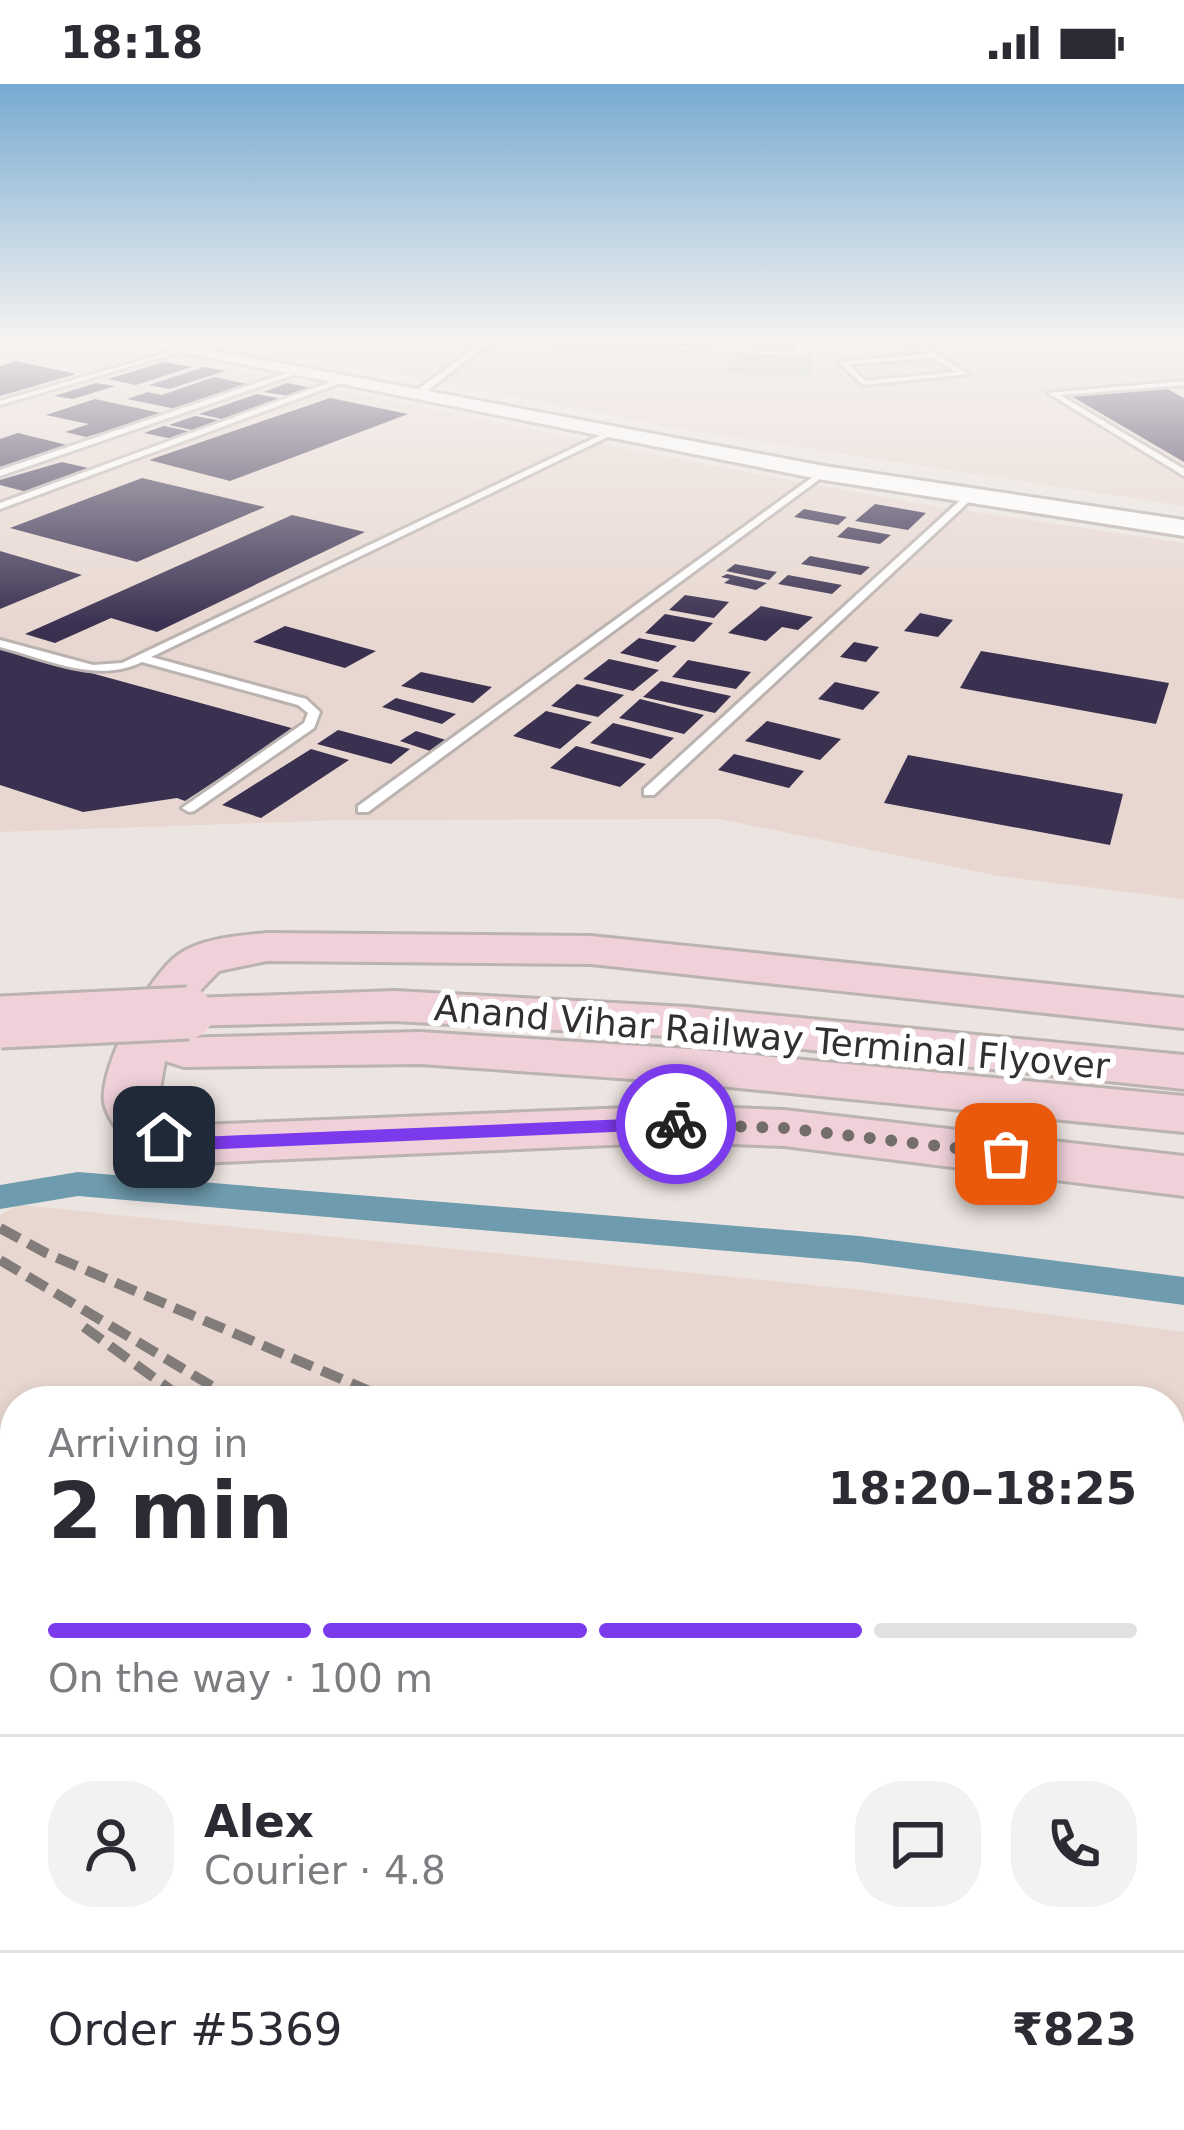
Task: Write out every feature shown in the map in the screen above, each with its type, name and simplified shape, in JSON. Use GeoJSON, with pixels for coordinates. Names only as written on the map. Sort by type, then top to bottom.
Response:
{"type":"FeatureCollection","features":[{"type":"Feature","properties":{"kind":"main road"},"geometry":{"type":"LineString","coordinates":[[1184,1013],[591,950],[267,947],[216,956],[179,979],[148,1040],[133,1081],[131,1102],[150,1131],[198,1144],[700,1124],[784,1128],[1184,1175]]}},
{"type":"Feature","properties":{"kind":"main road","name":"Anand Vihar Railway Terminal Flyover"},"geometry":{"type":"LineString","coordinates":[[0,1054],[395,1006],[688,1022],[1184,1072]]}},
{"type":"Feature","properties":{"kind":"main road","name":"Anand Vihar Railway Terminal Flyover"},"geometry":{"type":"LineString","coordinates":[[0,1022],[689,1066],[1184,1114]]}},
{"type":"Feature","properties":{"kind":"street"},"geometry":{"type":"LineString","coordinates":[[620,435],[824,473],[1184,525]]}},
{"type":"Feature","properties":{"kind":"street"},"geometry":{"type":"LineString","coordinates":[[647,435],[969,497],[1184,525]]}},
{"type":"Feature","properties":{"kind":"lane"},"geometry":{"type":"LineString","coordinates":[[0,473],[111,435]]}},
{"type":"Feature","properties":{"kind":"lane"},"geometry":{"type":"LineString","coordinates":[[0,506],[193,435]]}},
{"type":"Feature","properties":{"kind":"lane"},"geometry":{"type":"LineString","coordinates":[[0,643],[92,669],[112,668],[609,435]]}},
{"type":"Feature","properties":{"kind":"lane"},"geometry":{"type":"LineString","coordinates":[[1122,435],[1184,473]]}},
{"type":"Feature","properties":{"kind":"lane"},"geometry":{"type":"LineString","coordinates":[[363,809],[824,473]]}},
{"type":"Feature","properties":{"kind":"lane"},"geometry":{"type":"LineString","coordinates":[[649,792],[969,497]]}},
{"type":"Feature","properties":{"kind":"lane"},"geometry":{"type":"LineString","coordinates":[[141,658],[302,702],[314,712],[310,724],[189,808]]}},
{"type":"Feature","properties":{"kind":"shaded area"},"geometry":{"type":"Polygon","coordinates":[[[0,435],[562,435],[916,503],[1184,543],[1184,899],[998,876],[720,819],[344,820],[0,832],[0,435]]]}},
{"type":"Feature","properties":{"kind":"shaded area"},"geometry":{"type":"Polygon","coordinates":[[[722,435],[1184,435],[1184,506],[722,435]]]}},
{"type":"Feature","properties":{"kind":"shaded area"},"geometry":{"type":"Polygon","coordinates":[[[20,1205],[870,1291],[1184,1332],[1184,1386],[0,1386],[0,1215],[20,1205]]]}},
{"type":"Feature","properties":{"kind":"building"},"geometry":{"type":"Polygon","coordinates":[[[28,435],[67,445],[0,468],[0,439],[28,435]]]}},
{"type":"Feature","properties":{"kind":"building"},"geometry":{"type":"Polygon","coordinates":[[[221,435],[351,435],[230,481],[149,460],[221,435]]]}},
{"type":"Feature","properties":{"kind":"building"},"geometry":{"type":"Polygon","coordinates":[[[1139,435],[1184,435],[1184,462],[1139,435]]]}},
{"type":"Feature","properties":{"kind":"building"},"geometry":{"type":"Polygon","coordinates":[[[62,462],[88,468],[27,492],[0,485],[0,480],[62,462]]]}},
{"type":"Feature","properties":{"kind":"building"},"geometry":{"type":"Polygon","coordinates":[[[142,478],[265,507],[137,562],[10,528],[142,478]]]}},
{"type":"Feature","properties":{"kind":"building"},"geometry":{"type":"Polygon","coordinates":[[[875,504],[926,513],[908,530],[855,521],[875,504]]]}},
{"type":"Feature","properties":{"kind":"building"},"geometry":{"type":"Polygon","coordinates":[[[804,509],[847,517],[838,525],[794,517],[804,509]]]}},
{"type":"Feature","properties":{"kind":"building"},"geometry":{"type":"Polygon","coordinates":[[[292,515],[365,532],[157,632],[111,618],[55,643],[25,634],[292,515]]]}},
{"type":"Feature","properties":{"kind":"building"},"geometry":{"type":"Polygon","coordinates":[[[848,527],[891,535],[880,544],[837,537],[848,527]]]}},
{"type":"Feature","properties":{"kind":"building"},"geometry":{"type":"Polygon","coordinates":[[[0,551],[82,575],[0,609],[0,551]]]}},
{"type":"Feature","properties":{"kind":"building"},"geometry":{"type":"Polygon","coordinates":[[[810,556],[870,567],[861,575],[801,564],[810,556]]]}},
{"type":"Feature","properties":{"kind":"building"},"geometry":{"type":"Polygon","coordinates":[[[735,564],[777,572],[769,580],[726,571],[735,564]]]}},
{"type":"Feature","properties":{"kind":"building"},"geometry":{"type":"Polygon","coordinates":[[[727,574],[767,583],[756,590],[724,583],[730,579],[721,577],[727,574]]]}},
{"type":"Feature","properties":{"kind":"building"},"geometry":{"type":"Polygon","coordinates":[[[788,575],[842,585],[832,594],[778,584],[788,575]]]}},
{"type":"Feature","properties":{"kind":"building"},"geometry":{"type":"Polygon","coordinates":[[[685,595],[729,602],[714,618],[669,610],[685,595]]]}},
{"type":"Feature","properties":{"kind":"building"},"geometry":{"type":"Polygon","coordinates":[[[761,606],[813,617],[798,630],[782,627],[766,641],[728,633],[761,606]]]}},
{"type":"Feature","properties":{"kind":"building"},"geometry":{"type":"Polygon","coordinates":[[[920,613],[953,620],[938,637],[904,631],[920,613]]]}},
{"type":"Feature","properties":{"kind":"building"},"geometry":{"type":"Polygon","coordinates":[[[665,614],[713,623],[694,642],[645,633],[665,614]]]}},
{"type":"Feature","properties":{"kind":"building"},"geometry":{"type":"Polygon","coordinates":[[[285,626],[376,651],[345,668],[253,642],[285,626]]]}},
{"type":"Feature","properties":{"kind":"building"},"geometry":{"type":"Polygon","coordinates":[[[639,638],[677,646],[658,662],[620,653],[639,638]]]}},
{"type":"Feature","properties":{"kind":"building"},"geometry":{"type":"Polygon","coordinates":[[[854,642],[879,647],[866,662],[840,657],[854,642]]]}},
{"type":"Feature","properties":{"kind":"building"},"geometry":{"type":"Polygon","coordinates":[[[0,648],[295,729],[185,801],[177,798],[83,812],[0,785],[0,648]]]}},
{"type":"Feature","properties":{"kind":"building"},"geometry":{"type":"Polygon","coordinates":[[[981,651],[1169,683],[1156,724],[960,688],[981,651]]]}},
{"type":"Feature","properties":{"kind":"building"},"geometry":{"type":"Polygon","coordinates":[[[609,659],[659,670],[633,691],[583,679],[609,659]]]}},
{"type":"Feature","properties":{"kind":"building"},"geometry":{"type":"Polygon","coordinates":[[[688,660],[751,672],[736,689],[672,677],[688,660]]]}},
{"type":"Feature","properties":{"kind":"building"},"geometry":{"type":"Polygon","coordinates":[[[421,672],[492,687],[473,703],[401,686],[421,672]]]}},
{"type":"Feature","properties":{"kind":"building"},"geometry":{"type":"Polygon","coordinates":[[[661,681],[731,696],[715,713],[643,697],[661,681]]]}},
{"type":"Feature","properties":{"kind":"building"},"geometry":{"type":"Polygon","coordinates":[[[835,682],[880,692],[863,710],[818,699],[835,682]]]}},
{"type":"Feature","properties":{"kind":"building"},"geometry":{"type":"Polygon","coordinates":[[[577,684],[624,695],[598,717],[551,706],[577,684]]]}},
{"type":"Feature","properties":{"kind":"building"},"geometry":{"type":"Polygon","coordinates":[[[396,698],[456,714],[442,724],[382,707],[396,698]]]}},
{"type":"Feature","properties":{"kind":"building"},"geometry":{"type":"Polygon","coordinates":[[[640,699],[704,715],[684,734],[619,718],[640,699]]]}},
{"type":"Feature","properties":{"kind":"building"},"geometry":{"type":"Polygon","coordinates":[[[546,711],[592,722],[560,749],[513,736],[546,711]]]}},
{"type":"Feature","properties":{"kind":"building"},"geometry":{"type":"Polygon","coordinates":[[[767,721],[841,739],[820,760],[745,741],[767,721]]]}},
{"type":"Feature","properties":{"kind":"building"},"geometry":{"type":"Polygon","coordinates":[[[613,723],[674,738],[651,759],[590,743],[613,723]]]}},
{"type":"Feature","properties":{"kind":"building"},"geometry":{"type":"Polygon","coordinates":[[[338,730],[410,749],[391,764],[317,744],[338,730]]]}},
{"type":"Feature","properties":{"kind":"building"},"geometry":{"type":"Polygon","coordinates":[[[416,731],[446,740],[430,751],[400,741],[416,731]]]}},
{"type":"Feature","properties":{"kind":"building"},"geometry":{"type":"Polygon","coordinates":[[[576,746],[646,764],[620,787],[550,768],[576,746]]]}},
{"type":"Feature","properties":{"kind":"building"},"geometry":{"type":"Polygon","coordinates":[[[311,749],[349,760],[261,818],[222,805],[311,749]]]}},
{"type":"Feature","properties":{"kind":"building"},"geometry":{"type":"Polygon","coordinates":[[[734,754],[804,771],[789,788],[718,770],[734,754]]]}},
{"type":"Feature","properties":{"kind":"building"},"geometry":{"type":"Polygon","coordinates":[[[908,755],[1123,794],[1110,845],[884,803],[908,755]]]}},
{"type":"Feature","properties":{"kind":"waterway"},"geometry":{"type":"LineString","coordinates":[[0,1197],[78,1184],[859,1249],[1184,1291]]}},
{"type":"Feature","properties":{"kind":"railway"},"geometry":{"type":"LineString","coordinates":[[0,1228],[46,1253],[358,1386]]}},
{"type":"Feature","properties":{"kind":"railway"},"geometry":{"type":"LineString","coordinates":[[0,1260],[212,1386]]}},
{"type":"Feature","properties":{"kind":"railway"},"geometry":{"type":"LineString","coordinates":[[84,1327],[165,1386]]}},
{"type":"Feature","properties":{"kind":"way so far"},"geometry":{"type":"LineString","coordinates":[[676,1124],[784,1128],[1006,1154]]}},
{"type":"Feature","properties":{"kind":"route"},"geometry":{"type":"LineString","coordinates":[[164,1137],[198,1144],[676,1124]]}}]}
